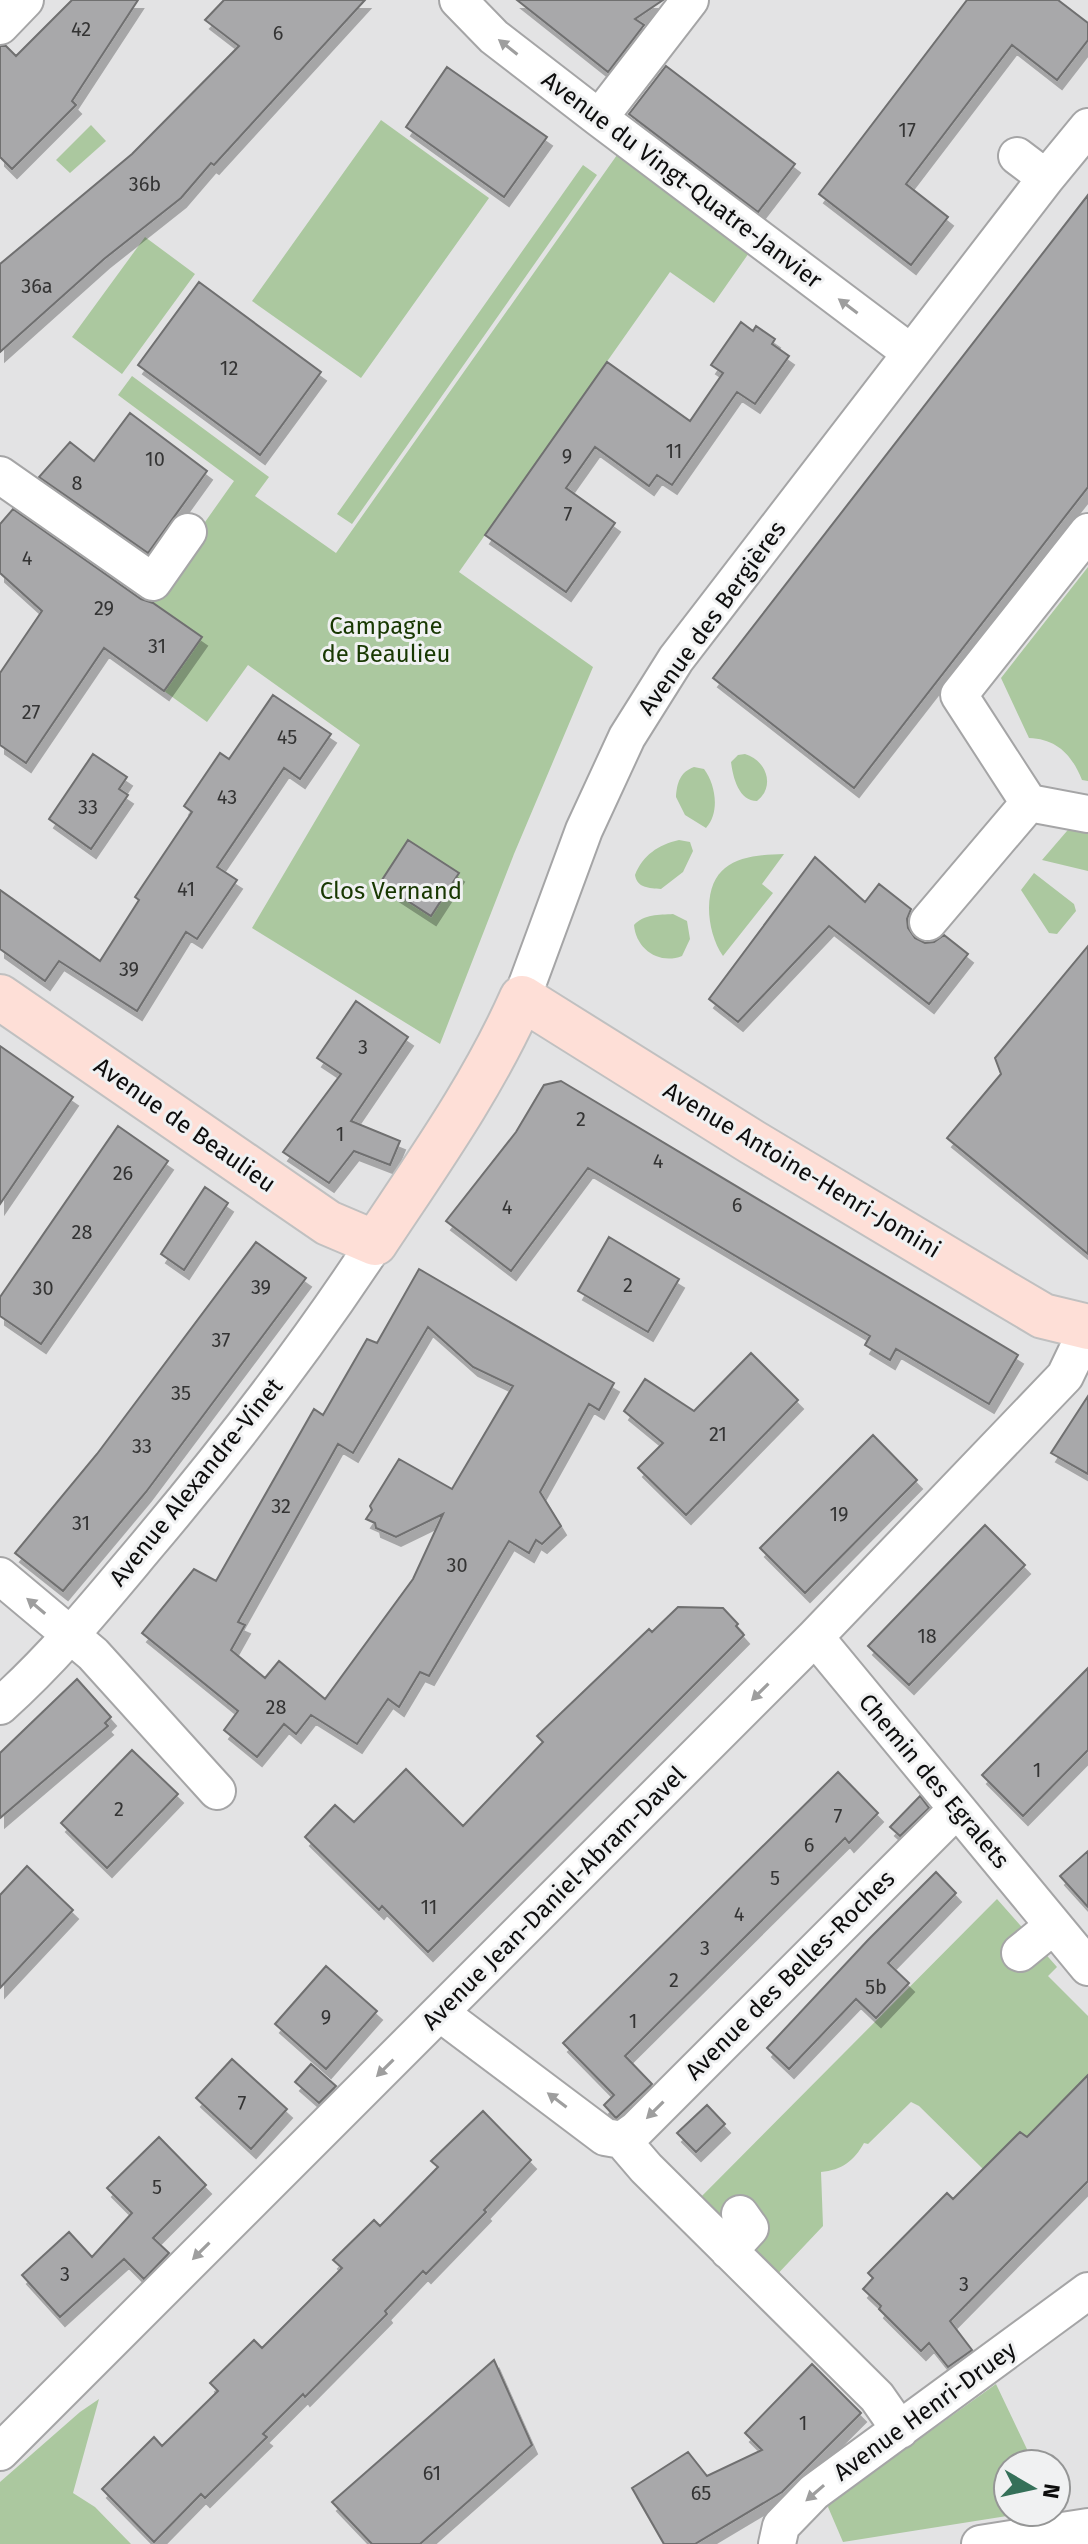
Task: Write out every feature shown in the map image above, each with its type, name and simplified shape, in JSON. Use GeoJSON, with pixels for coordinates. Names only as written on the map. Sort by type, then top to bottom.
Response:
{"type":"FeatureCollection","features":[{"type":"Feature","properties":{"kind":"main road","name":"Avenue de Beaulieu"},"geometry":{"type":"LineString","coordinates":[[0,997],[328,1223],[375,1243]]}},
{"type":"Feature","properties":{"kind":"main road","name":"Avenue des Bergières"},"geometry":{"type":"LineString","coordinates":[[375,1243],[474,1094],[522,998]]}},
{"type":"Feature","properties":{"kind":"main road","name":"Avenue Antoine-Henri-Jomini"},"geometry":{"type":"LineString","coordinates":[[522,998],[752,1142],[1043,1316],[1088,1327]]}},
{"type":"Feature","properties":{"kind":"street"},"geometry":{"type":"LineString","coordinates":[[0,26],[25,0]]}},
{"type":"Feature","properties":{"kind":"street","name":"Avenue du Vingt-Quatre-Janvier"},"geometry":{"type":"LineString","coordinates":[[458,0],[494,37],[911,353]]}},
{"type":"Feature","properties":{"kind":"street"},"geometry":{"type":"LineString","coordinates":[[599,118],[690,0]]}},
{"type":"Feature","properties":{"kind":"street","name":"Avenue des Bergières"},"geometry":{"type":"LineString","coordinates":[[522,998],[584,830],[627,737],[676,659],[1088,127]]}},
{"type":"Feature","properties":{"kind":"street"},"geometry":{"type":"LineString","coordinates":[[1017,156],[1046,178]]}},
{"type":"Feature","properties":{"kind":"street"},"geometry":{"type":"LineString","coordinates":[[0,475],[153,582],[188,532]]}},
{"type":"Feature","properties":{"kind":"street"},"geometry":{"type":"LineString","coordinates":[[1088,532],[959,695],[1029,803],[1088,814]]}},
{"type":"Feature","properties":{"kind":"street"},"geometry":{"type":"LineString","coordinates":[[928,922],[1029,803]]}},
{"type":"Feature","properties":{"kind":"street","name":"Avenue Alexandre-Vinet"},"geometry":{"type":"LineString","coordinates":[[0,1706],[71,1636],[207,1475],[341,1296],[375,1243]]}},
{"type":"Feature","properties":{"kind":"street","name":"Avenue Jean-Daniel-Abram-Davel"},"geometry":{"type":"LineString","coordinates":[[0,2452],[815,1637],[1065,1376],[1088,1327]]}},
{"type":"Feature","properties":{"kind":"street"},"geometry":{"type":"LineString","coordinates":[[0,1576],[93,1654],[217,1791]]}},
{"type":"Feature","properties":{"kind":"street","name":"Chemin des Egralets"},"geometry":{"type":"LineString","coordinates":[[815,1637],[1088,1967]]}},
{"type":"Feature","properties":{"kind":"street","name":"Avenue des Belles-Roches"},"geometry":{"type":"LineString","coordinates":[[622,2140],[636,2130],[957,1809]]}},
{"type":"Feature","properties":{"kind":"street"},"geometry":{"type":"LineString","coordinates":[[1020,1953],[1053,1926]]}},
{"type":"Feature","properties":{"kind":"street"},"geometry":{"type":"LineString","coordinates":[[440,2013],[605,2137],[622,2140],[646,2168],[877,2397],[900,2430]]}},
{"type":"Feature","properties":{"kind":"street"},"geometry":{"type":"LineString","coordinates":[[729,2251],[750,2228],[740,2214]]}},
{"type":"Feature","properties":{"kind":"street","name":"Avenue Henri-Druey"},"geometry":{"type":"LineString","coordinates":[[777,2544],[781,2526],[814,2492],[1088,2291]]}},
{"type":"Feature","properties":{"kind":"street"},"geometry":{"type":"LineString","coordinates":[[980,2544],[1088,2527]]}},
{"type":"Feature","properties":{"kind":"green space"},"geometry":{"type":"Polygon","coordinates":[[[381,120],[489,198],[361,378],[252,301],[381,120]]]}},
{"type":"Feature","properties":{"kind":"green space"},"geometry":{"type":"Polygon","coordinates":[[[91,125],[106,141],[70,173],[56,160],[91,125]]]}},
{"type":"Feature","properties":{"kind":"green space","name":"Campagne de Beaulieu"},"geometry":{"type":"Polygon","coordinates":[[[617,155],[751,250],[714,303],[670,272],[459,572],[593,667],[514,854],[440,1044],[252,928],[360,745],[248,665],[207,722],[164,691],[202,637],[150,600],[234,481],[118,395],[132,376],[269,477],[255,496],[336,553],[617,155]]]}},
{"type":"Feature","properties":{"kind":"green space"},"geometry":{"type":"Polygon","coordinates":[[[583,165],[597,175],[352,524],[337,514],[583,165]]]}},
{"type":"Feature","properties":{"kind":"green space"},"geometry":{"type":"Polygon","coordinates":[[[145,237],[195,274],[122,374],[72,337],[145,237]]]}},
{"type":"Feature","properties":{"kind":"green space"},"geometry":{"type":"Polygon","coordinates":[[[1088,567],[1088,781],[1082,780],[1062,750],[1048,741],[1029,738],[1001,678],[1088,567]]]}},
{"type":"Feature","properties":{"kind":"green space"},"geometry":{"type":"Polygon","coordinates":[[[745,754],[758,762],[766,774],[766,788],[757,801],[741,793],[733,775],[731,762],[738,755],[745,754]]]}},
{"type":"Feature","properties":{"kind":"green space"},"geometry":{"type":"Polygon","coordinates":[[[694,767],[704,769],[714,791],[715,807],[706,828],[685,815],[676,797],[680,779],[694,767]]]}},
{"type":"Feature","properties":{"kind":"green space"},"geometry":{"type":"Polygon","coordinates":[[[1073,824],[1088,828],[1088,871],[1042,860],[1073,824]]]}},
{"type":"Feature","properties":{"kind":"green space"},"geometry":{"type":"Polygon","coordinates":[[[679,840],[690,842],[693,851],[683,872],[661,889],[638,883],[635,875],[647,856],[679,840]]]}},
{"type":"Feature","properties":{"kind":"green space"},"geometry":{"type":"Polygon","coordinates":[[[784,854],[762,884],[773,893],[723,956],[715,940],[709,914],[715,880],[722,871],[743,859],[784,854]]]}},
{"type":"Feature","properties":{"kind":"green space"},"geometry":{"type":"Polygon","coordinates":[[[1034,873],[1074,904],[1076,911],[1057,934],[1049,933],[1021,890],[1034,873]]]}},
{"type":"Feature","properties":{"kind":"green space"},"geometry":{"type":"Polygon","coordinates":[[[673,914],[687,921],[690,939],[682,956],[665,958],[650,953],[639,941],[634,925],[647,917],[673,914]]]}},
{"type":"Feature","properties":{"kind":"green space"},"geometry":{"type":"Polygon","coordinates":[[[997,1899],[1057,1967],[1048,1976],[1088,2016],[1088,2075],[1027,2137],[1020,2132],[983,2169],[919,2106],[911,2102],[868,2144],[864,2143],[847,2164],[821,2172],[823,2226],[771,2281],[693,2205],[997,1899]]]}},
{"type":"Feature","properties":{"kind":"green space"},"geometry":{"type":"Polygon","coordinates":[[[996,2384],[1026,2448],[992,2448],[992,2518],[843,2542],[828,2507],[996,2384]]]}},
{"type":"Feature","properties":{"kind":"green space"},"geometry":{"type":"Polygon","coordinates":[[[99,2399],[73,2493],[95,2507],[131,2544],[0,2544],[0,2482],[99,2399]]]}},
{"type":"Feature","properties":{"kind":"building"},"geometry":{"type":"Polygon","coordinates":[[[72,0],[138,0],[72,101],[76,105],[12,169],[0,157],[0,46],[6,46],[16,56],[72,0]]]}},
{"type":"Feature","properties":{"kind":"building"},"geometry":{"type":"Polygon","coordinates":[[[224,0],[365,0],[181,198],[104,259],[0,352],[0,264],[132,154],[239,46],[205,20],[224,0]]]}},
{"type":"Feature","properties":{"kind":"building"},"geometry":{"type":"Polygon","coordinates":[[[517,0],[663,0],[635,19],[644,25],[608,72],[517,0]]]}},
{"type":"Feature","properties":{"kind":"building"},"geometry":{"type":"Polygon","coordinates":[[[967,0],[1058,0],[1088,23],[1088,40],[1057,80],[1012,45],[906,184],[948,217],[911,265],[819,194],[967,0]]]}},
{"type":"Feature","properties":{"kind":"building"},"geometry":{"type":"Polygon","coordinates":[[[666,66],[795,164],[758,212],[629,114],[666,66]]]}},
{"type":"Feature","properties":{"kind":"building"},"geometry":{"type":"Polygon","coordinates":[[[447,67],[547,137],[504,197],[406,127],[447,67]]]}},
{"type":"Feature","properties":{"kind":"building"},"geometry":{"type":"Polygon","coordinates":[[[1088,195],[1088,487],[854,788],[713,678],[1088,195]]]}},
{"type":"Feature","properties":{"kind":"building"},"geometry":{"type":"Polygon","coordinates":[[[199,282],[321,372],[260,455],[138,365],[199,282]]]}},
{"type":"Feature","properties":{"kind":"building"},"geometry":{"type":"Polygon","coordinates":[[[741,322],[753,331],[756,326],[775,339],[772,344],[789,356],[755,404],[737,392],[672,485],[657,475],[649,486],[595,447],[566,488],[615,523],[566,592],[485,535],[607,362],[690,421],[723,373],[711,365],[741,322]]]}},
{"type":"Feature","properties":{"kind":"building"},"geometry":{"type":"Polygon","coordinates":[[[130,413],[207,471],[148,553],[39,477],[70,442],[94,461],[130,413]]]}},
{"type":"Feature","properties":{"kind":"building"},"geometry":{"type":"Polygon","coordinates":[[[13,509],[141,599],[153,603],[202,637],[164,691],[104,648],[26,763],[0,745],[0,673],[42,611],[0,573],[0,524],[13,509]]]}},
{"type":"Feature","properties":{"kind":"building"},"geometry":{"type":"Polygon","coordinates":[[[273,695],[331,734],[300,779],[284,768],[217,867],[237,880],[197,939],[186,932],[137,1011],[59,961],[45,981],[0,949],[0,890],[100,961],[139,900],[135,897],[192,812],[184,806],[220,753],[229,759],[273,695]]]}},
{"type":"Feature","properties":{"kind":"building"},"geometry":{"type":"Polygon","coordinates":[[[93,754],[127,777],[119,789],[128,795],[91,849],[49,819],[93,754]]]}},
{"type":"Feature","properties":{"kind":"building"},"geometry":{"type":"Polygon","coordinates":[[[408,840],[459,873],[431,916],[380,883],[408,840]]]}},
{"type":"Feature","properties":{"kind":"building"},"geometry":{"type":"Polygon","coordinates":[[[815,857],[865,902],[879,884],[911,909],[908,928],[915,938],[925,943],[934,942],[944,935],[968,954],[929,1004],[829,926],[738,1022],[709,999],[815,857]]]}},
{"type":"Feature","properties":{"kind":"building"},"geometry":{"type":"Polygon","coordinates":[[[1088,946],[1088,1254],[947,1138],[1001,1074],[995,1058],[1088,946]]]}},
{"type":"Feature","properties":{"kind":"building"},"geometry":{"type":"Polygon","coordinates":[[[356,1001],[408,1037],[351,1121],[400,1141],[390,1165],[354,1151],[329,1183],[283,1152],[341,1074],[317,1058],[356,1001]]]}},
{"type":"Feature","properties":{"kind":"building"},"geometry":{"type":"Polygon","coordinates":[[[0,1046],[73,1097],[0,1204],[0,1046]]]}},
{"type":"Feature","properties":{"kind":"building"},"geometry":{"type":"Polygon","coordinates":[[[561,1081],[1018,1355],[989,1404],[896,1349],[890,1360],[865,1345],[870,1336],[588,1168],[511,1271],[446,1221],[516,1132],[544,1085],[561,1081]]]}},
{"type":"Feature","properties":{"kind":"building"},"geometry":{"type":"Polygon","coordinates":[[[118,1126],[168,1161],[41,1344],[0,1316],[0,1297],[118,1126]]]}},
{"type":"Feature","properties":{"kind":"building"},"geometry":{"type":"Polygon","coordinates":[[[205,1187],[228,1203],[184,1270],[161,1254],[205,1187]]]}},
{"type":"Feature","properties":{"kind":"building"},"geometry":{"type":"Polygon","coordinates":[[[609,1237],[679,1279],[648,1332],[578,1291],[609,1237]]]}},
{"type":"Feature","properties":{"kind":"building"},"geometry":{"type":"Polygon","coordinates":[[[256,1242],[306,1278],[146,1492],[63,1591],[15,1553],[97,1454],[256,1242]]]}},
{"type":"Feature","properties":{"kind":"building"},"geometry":{"type":"Polygon","coordinates":[[[419,1269],[614,1383],[599,1410],[589,1404],[540,1492],[561,1526],[542,1544],[536,1540],[529,1553],[509,1541],[429,1676],[420,1672],[399,1707],[388,1699],[357,1744],[311,1715],[296,1734],[284,1724],[257,1757],[224,1730],[238,1711],[142,1633],[194,1569],[216,1581],[314,1409],[323,1415],[367,1339],[377,1343],[419,1269]],[[428,1327],[353,1453],[338,1444],[238,1622],[245,1625],[231,1650],[265,1678],[279,1661],[325,1699],[413,1579],[443,1514],[396,1537],[376,1528],[375,1523],[366,1519],[372,1510],[370,1506],[399,1459],[452,1489],[513,1386],[473,1367],[428,1327]]]}},
{"type":"Feature","properties":{"kind":"building"},"geometry":{"type":"Polygon","coordinates":[[[751,1353],[798,1400],[686,1515],[638,1468],[663,1443],[624,1411],[645,1379],[694,1411],[751,1353]]]}},
{"type":"Feature","properties":{"kind":"building"},"geometry":{"type":"Polygon","coordinates":[[[1088,1396],[1088,1474],[1051,1453],[1088,1396]]]}},
{"type":"Feature","properties":{"kind":"building"},"geometry":{"type":"Polygon","coordinates":[[[873,1435],[917,1480],[805,1593],[760,1548],[873,1435]]]}},
{"type":"Feature","properties":{"kind":"building"},"geometry":{"type":"Polygon","coordinates":[[[985,1525],[1025,1565],[909,1685],[868,1646],[985,1525]]]}},
{"type":"Feature","properties":{"kind":"building"},"geometry":{"type":"Polygon","coordinates":[[[678,1607],[723,1608],[744,1635],[428,1952],[382,1906],[379,1910],[305,1837],[335,1805],[354,1822],[406,1769],[463,1826],[543,1742],[537,1736],[649,1629],[652,1632],[678,1607]]]}},
{"type":"Feature","properties":{"kind":"building"},"geometry":{"type":"Polygon","coordinates":[[[1088,1668],[1088,1750],[1023,1816],[982,1775],[1088,1668]]]}},
{"type":"Feature","properties":{"kind":"building"},"geometry":{"type":"Polygon","coordinates":[[[77,1679],[111,1717],[105,1723],[108,1726],[0,1818],[0,1753],[77,1679]]]}},
{"type":"Feature","properties":{"kind":"building"},"geometry":{"type":"Polygon","coordinates":[[[132,1750],[178,1794],[107,1868],[61,1823],[132,1750]]]}},
{"type":"Feature","properties":{"kind":"building"},"geometry":{"type":"Polygon","coordinates":[[[838,1772],[878,1813],[849,1843],[845,1838],[625,2056],[652,2084],[616,2118],[604,2105],[614,2095],[563,2043],[838,1772]]]}},
{"type":"Feature","properties":{"kind":"building"},"geometry":{"type":"Polygon","coordinates":[[[920,1796],[929,1808],[900,1836],[890,1827],[920,1796]]]}},
{"type":"Feature","properties":{"kind":"building"},"geometry":{"type":"Polygon","coordinates":[[[1088,1851],[1088,1907],[1060,1876],[1088,1851]]]}},
{"type":"Feature","properties":{"kind":"building"},"geometry":{"type":"Polygon","coordinates":[[[27,1866],[73,1910],[0,1988],[0,1895],[27,1866]]]}},
{"type":"Feature","properties":{"kind":"building"},"geometry":{"type":"Polygon","coordinates":[[[936,1872],[956,1893],[888,1963],[909,1983],[876,2018],[856,1999],[789,2069],[767,2048],[936,1872]]]}},
{"type":"Feature","properties":{"kind":"building"},"geometry":{"type":"Polygon","coordinates":[[[326,1966],[377,2011],[326,2069],[275,2024],[326,1966]]]}},
{"type":"Feature","properties":{"kind":"building"},"geometry":{"type":"Polygon","coordinates":[[[232,2059],[287,2109],[251,2149],[196,2098],[232,2059]]]}},
{"type":"Feature","properties":{"kind":"building"},"geometry":{"type":"Polygon","coordinates":[[[311,2064],[336,2086],[319,2103],[295,2082],[311,2064]]]}},
{"type":"Feature","properties":{"kind":"building"},"geometry":{"type":"Polygon","coordinates":[[[1088,2075],[1088,2181],[950,2321],[972,2350],[948,2367],[929,2343],[921,2351],[879,2309],[881,2306],[863,2289],[873,2278],[868,2273],[947,2193],[953,2199],[1020,2132],[1027,2137],[1088,2075]]]}},
{"type":"Feature","properties":{"kind":"building"},"geometry":{"type":"Polygon","coordinates":[[[707,2105],[725,2124],[696,2152],[677,2133],[707,2105]]]}},
{"type":"Feature","properties":{"kind":"building"},"geometry":{"type":"Polygon","coordinates":[[[483,2111],[531,2160],[484,2210],[486,2212],[385,2311],[387,2314],[305,2397],[303,2394],[263,2434],[267,2437],[205,2498],[201,2494],[154,2542],[102,2489],[154,2437],[162,2446],[218,2391],[210,2383],[254,2340],[262,2348],[342,2268],[333,2260],[374,2220],[380,2226],[438,2167],[431,2161],[483,2111]]]}},
{"type":"Feature","properties":{"kind":"building"},"geometry":{"type":"Polygon","coordinates":[[[159,2137],[206,2185],[153,2238],[169,2253],[144,2279],[124,2259],[60,2317],[22,2275],[69,2232],[92,2257],[132,2213],[107,2188],[159,2137]]]}},
{"type":"Feature","properties":{"kind":"building"},"geometry":{"type":"Polygon","coordinates":[[[494,2360],[532,2445],[420,2544],[372,2544],[332,2502],[494,2360]]]}},
{"type":"Feature","properties":{"kind":"building"},"geometry":{"type":"Polygon","coordinates":[[[812,2364],[861,2413],[782,2492],[695,2544],[664,2544],[632,2488],[688,2452],[707,2476],[762,2450],[745,2433],[812,2364]]]}},
{"type":"Feature","properties":{"kind":"park label","name":"Clos Vernand"},"geometry":{"type":"Point","coordinates":[391,891]}}]}
